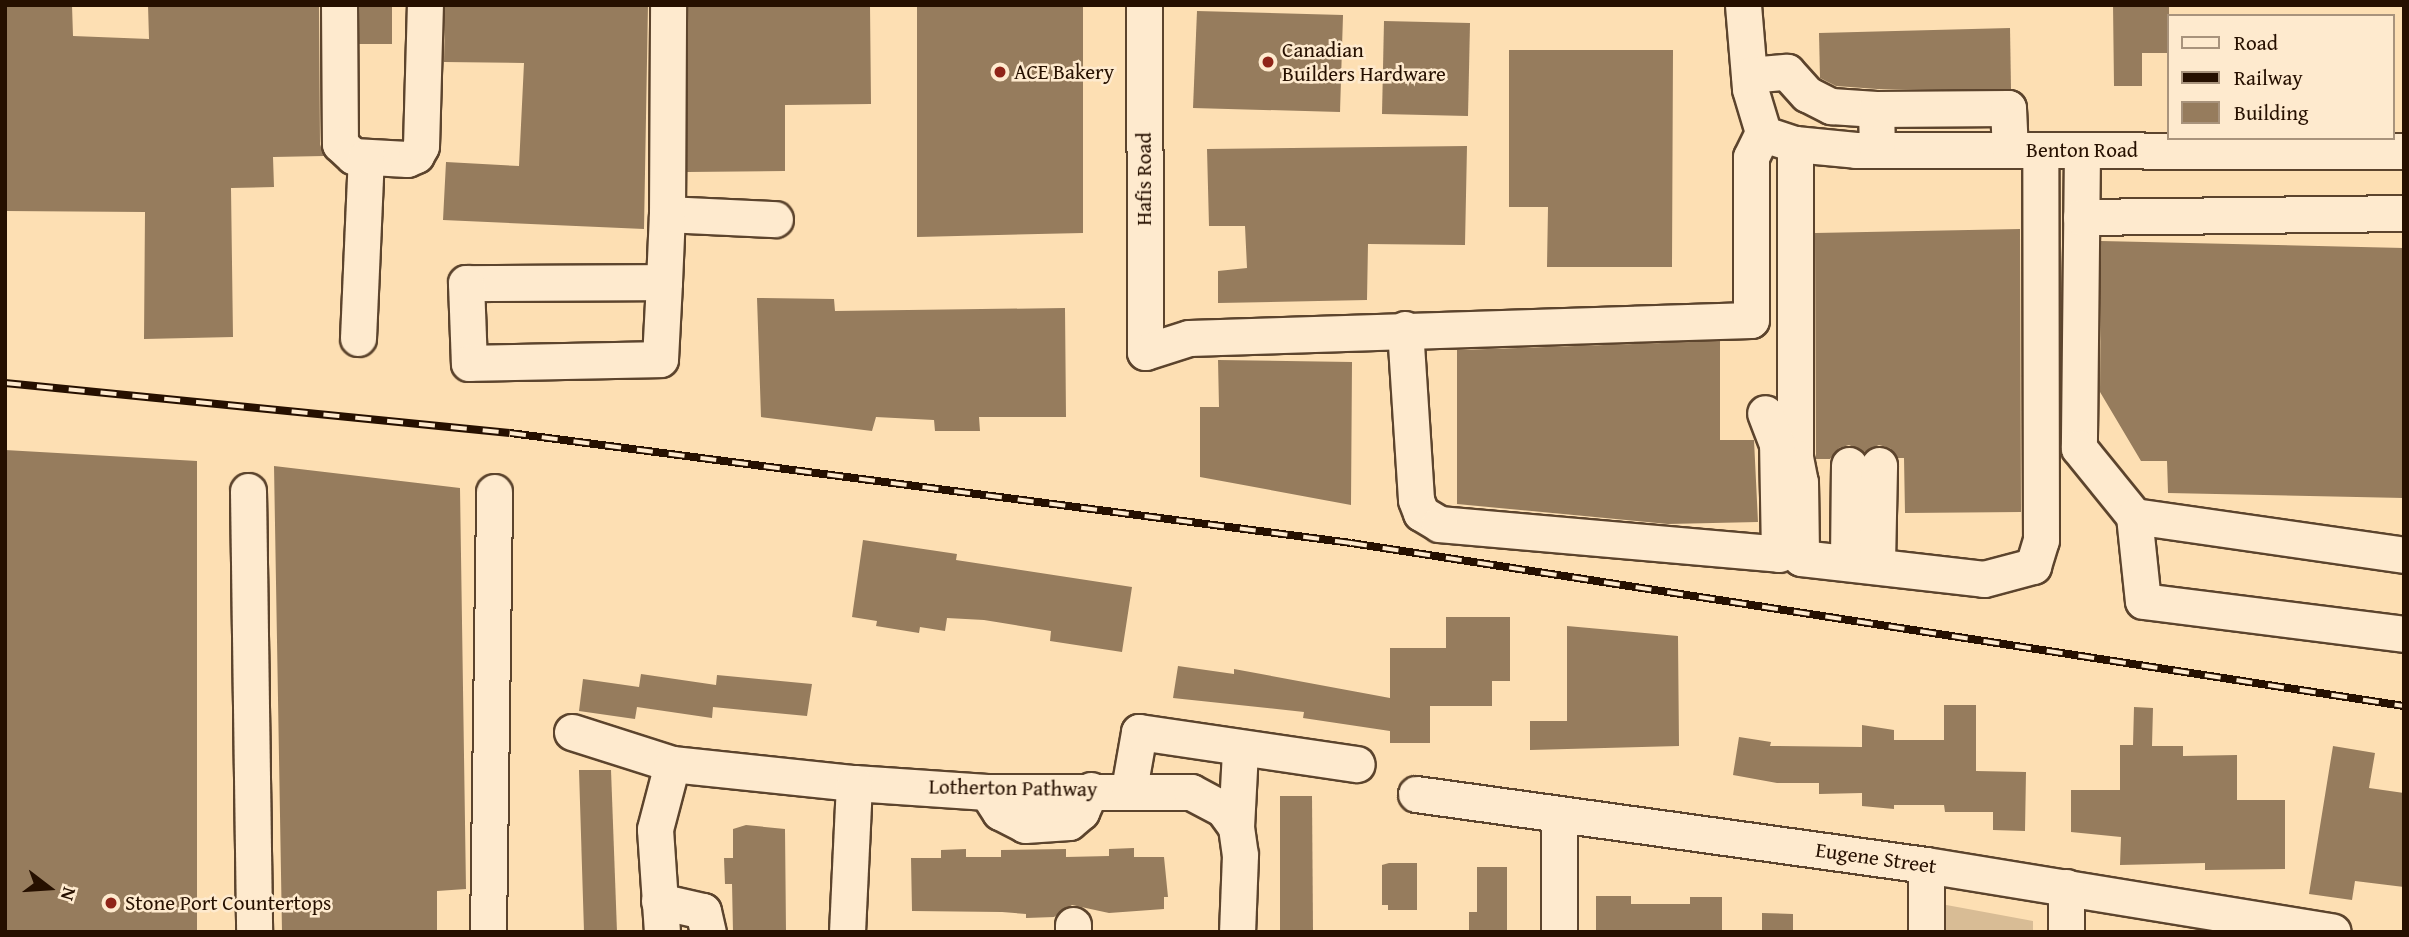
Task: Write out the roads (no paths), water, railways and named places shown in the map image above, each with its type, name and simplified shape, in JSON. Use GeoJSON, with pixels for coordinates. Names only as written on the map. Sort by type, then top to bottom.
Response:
{"type":"FeatureCollection","features":[{"type":"Feature","properties":{"kind":"street"},"geometry":{"type":"LineString","coordinates":[[339,5],[340,144],[353,156],[407,159],[416,155],[421,146],[425,5]]}},
{"type":"Feature","properties":{"kind":"street"},"geometry":{"type":"LineString","coordinates":[[402,5],[402,109]]}},
{"type":"Feature","properties":{"kind":"street"},"geometry":{"type":"LineString","coordinates":[[664,282],[466,283],[469,363],[660,359],[664,282],[667,214],[668,5]]}},
{"type":"Feature","properties":{"kind":"street","name":"Hafis Road"},"geometry":{"type":"LineString","coordinates":[[1144,5],[1145,352],[1189,338],[1405,329]]}},
{"type":"Feature","properties":{"kind":"street"},"geometry":{"type":"LineString","coordinates":[[1743,5],[1749,75],[1779,138],[1795,457],[1800,482],[1801,558],[1862,562],[1984,579],[2033,566],[2041,540],[2025,150],[2008,108],[1876,109],[1832,106],[1807,94],[1787,72],[1749,75]]}},
{"type":"Feature","properties":{"kind":"street"},"geometry":{"type":"LineString","coordinates":[[1876,109],[1877,150]]}},
{"type":"Feature","properties":{"kind":"street"},"geometry":{"type":"LineString","coordinates":[[1765,413],[1777,444],[1779,554],[1439,524],[1421,513],[1416,500],[1405,329],[1751,320],[1751,157],[1779,138]]}},
{"type":"Feature","properties":{"kind":"street","name":"Benton Road"},"geometry":{"type":"LineString","coordinates":[[1779,138],[1877,150],[2404,151]]}},
{"type":"Feature","properties":{"kind":"street"},"geometry":{"type":"LineString","coordinates":[[2082,150],[2079,448],[2134,516],[2143,601],[2404,634]]}},
{"type":"Feature","properties":{"kind":"street"},"geometry":{"type":"LineString","coordinates":[[358,338],[366,158]]}},
{"type":"Feature","properties":{"kind":"street"},"geometry":{"type":"LineString","coordinates":[[667,214],[775,219]]}},
{"type":"Feature","properties":{"kind":"street"},"geometry":{"type":"LineString","coordinates":[[2081,217],[2404,214]]}},
{"type":"Feature","properties":{"kind":"street"},"geometry":{"type":"LineString","coordinates":[[1862,562],[1864,465]]}},
{"type":"Feature","properties":{"kind":"street"},"geometry":{"type":"LineString","coordinates":[[248,491],[254,932]]}},
{"type":"Feature","properties":{"kind":"street"},"geometry":{"type":"LineString","coordinates":[[488,932],[494,492]]}},
{"type":"Feature","properties":{"kind":"street"},"geometry":{"type":"LineString","coordinates":[[2134,516],[2404,555]]}},
{"type":"Feature","properties":{"kind":"street","name":"Lotherton Pathway"},"geometry":{"type":"LineString","coordinates":[[572,732],[672,764],[854,783],[987,792],[1129,789],[1201,795],[1223,809],[1236,827]]}},
{"type":"Feature","properties":{"kind":"street"},"geometry":{"type":"LineString","coordinates":[[1129,789],[1139,732],[1240,750],[1357,764]]}},
{"type":"Feature","properties":{"kind":"street"},"geometry":{"type":"LineString","coordinates":[[1237,932],[1240,855],[1236,827],[1240,750]]}},
{"type":"Feature","properties":{"kind":"street"},"geometry":{"type":"LineString","coordinates":[[672,764],[654,829],[660,916],[703,911],[708,932]]}},
{"type":"Feature","properties":{"kind":"street"},"geometry":{"type":"LineString","coordinates":[[847,932],[854,783]]}},
{"type":"Feature","properties":{"kind":"street","name":"Eugene Street"},"geometry":{"type":"LineString","coordinates":[[1416,794],[1926,865],[2333,932]]}},
{"type":"Feature","properties":{"kind":"street"},"geometry":{"type":"LineString","coordinates":[[1559,814],[1559,932]]}},
{"type":"Feature","properties":{"kind":"street"},"geometry":{"type":"LineString","coordinates":[[1926,865],[1926,932]]}},
{"type":"Feature","properties":{"kind":"street"},"geometry":{"type":"LineString","coordinates":[[2066,887],[2066,932]]}},
{"type":"Feature","properties":{"kind":"railway"},"geometry":{"type":"LineString","coordinates":[[5,383],[510,433],[1351,543],[2404,706]]}},
{"type":"Feature","properties":{"kind":"place","name":"Canadian Builders Hardware"},"geometry":{"type":"Point","coordinates":[1268,62]}},
{"type":"Feature","properties":{"kind":"place","name":"ACE Bakery"},"geometry":{"type":"Point","coordinates":[1000,72]}},
{"type":"Feature","properties":{"kind":"place","name":"Stone Port Countertops"},"geometry":{"type":"Point","coordinates":[111,903]}}]}
